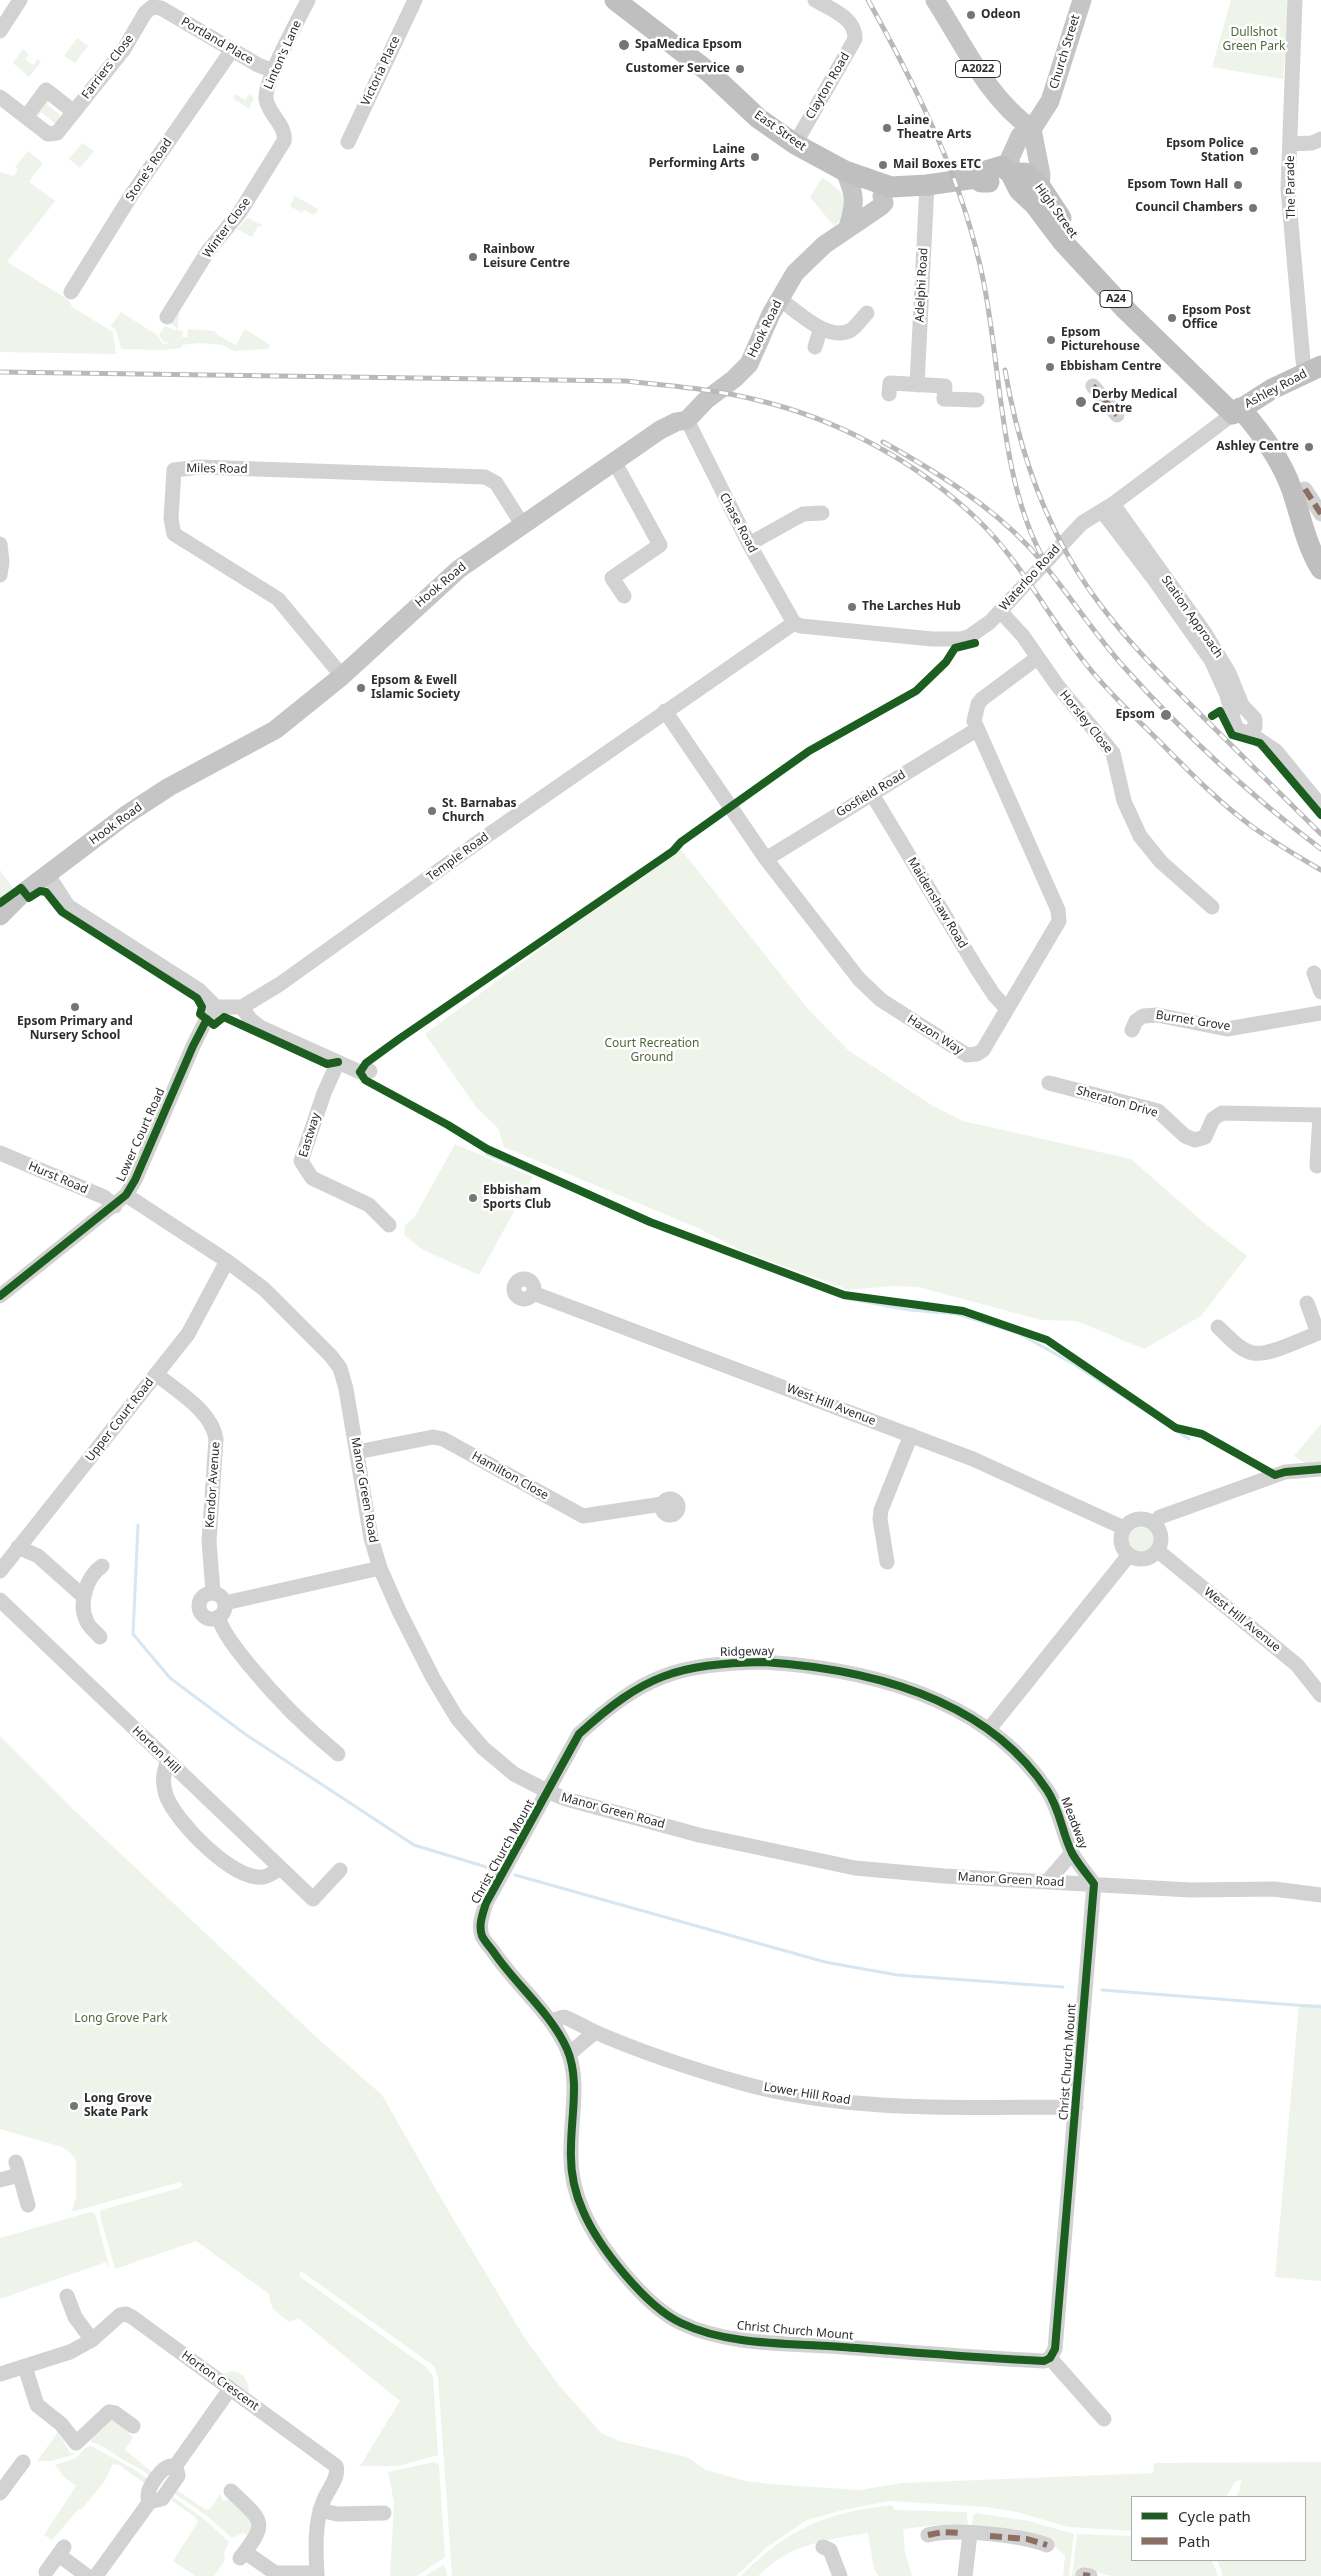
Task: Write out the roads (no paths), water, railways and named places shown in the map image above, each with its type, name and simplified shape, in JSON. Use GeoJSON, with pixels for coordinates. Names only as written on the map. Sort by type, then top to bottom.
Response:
{"type":"FeatureCollection","features":[{"type":"Feature","properties":{"kind":"highway","name":"East Street"},"geometry":{"type":"LineString","coordinates":[[615,0],[710,73],[758,118],[795,144],[887,192],[976,178],[979,173],[1002,166],[1011,174]]}},
{"type":"Feature","properties":{"kind":"highway","name":"High Street"},"geometry":{"type":"LineString","coordinates":[[1240,408],[1125,309],[1062,241],[1034,204],[1020,190],[1011,174],[1025,173],[1040,186],[1071,233],[1132,301],[1221,387],[1240,408],[1256,426],[1283,468],[1312,554],[1321,569]]}},
{"type":"Feature","properties":{"kind":"highway","name":"Ashley Road"},"geometry":{"type":"LineString","coordinates":[[1240,408],[1314,370]]}},
{"type":"Feature","properties":{"kind":"main road","name":"A2022"},"geometry":{"type":"LineString","coordinates":[[934,0],[998,100],[1013,116],[1032,129]]}},
{"type":"Feature","properties":{"kind":"main road","name":"Church Street"},"geometry":{"type":"LineString","coordinates":[[1032,129],[1050,101],[1082,0]]}},
{"type":"Feature","properties":{"kind":"main road"},"geometry":{"type":"LineString","coordinates":[[1011,174],[1022,164],[1031,144],[1032,129]]}},
{"type":"Feature","properties":{"kind":"main road"},"geometry":{"type":"LineString","coordinates":[[1032,129],[1041,175],[1040,186]]}},
{"type":"Feature","properties":{"kind":"main road"},"geometry":{"type":"LineString","coordinates":[[845,171],[855,197],[855,206],[848,227]]}},
{"type":"Feature","properties":{"kind":"main road","name":"Hook Road"},"geometry":{"type":"LineString","coordinates":[[0,916],[17,898],[126,815],[169,787],[275,730],[342,676],[459,569],[660,430],[676,422],[687,420],[706,400],[729,385],[749,364],[780,299],[804,263],[848,227],[856,225],[880,207],[884,203],[887,192]]}},
{"type":"Feature","properties":{"kind":"street"},"geometry":{"type":"LineString","coordinates":[[0,32],[20,0]]}},
{"type":"Feature","properties":{"kind":"street","name":"Linton's Lane"},"geometry":{"type":"LineString","coordinates":[[285,137],[269,108],[266,98],[274,71],[308,0]]}},
{"type":"Feature","properties":{"kind":"street","name":"Victoria Place"},"geometry":{"type":"LineString","coordinates":[[348,142],[415,0]]}},
{"type":"Feature","properties":{"kind":"street","name":"Clayton Road"},"geometry":{"type":"LineString","coordinates":[[795,144],[854,39],[853,27],[847,19],[815,0]]}},
{"type":"Feature","properties":{"kind":"street","name":"The Parade"},"geometry":{"type":"LineString","coordinates":[[1295,0],[1288,189],[1303,361],[1314,370]]}},
{"type":"Feature","properties":{"kind":"street","name":"Farriers Close"},"geometry":{"type":"LineString","coordinates":[[26,117],[48,134],[57,133],[124,49],[145,13],[152,7],[161,8]]}},
{"type":"Feature","properties":{"kind":"street","name":"Portland Place"},"geometry":{"type":"LineString","coordinates":[[161,8],[232,50],[274,71]]}},
{"type":"Feature","properties":{"kind":"street","name":"Stone's Road"},"geometry":{"type":"LineString","coordinates":[[71,292],[132,194],[232,50]]}},
{"type":"Feature","properties":{"kind":"street"},"geometry":{"type":"LineString","coordinates":[[0,96],[26,117],[46,90],[74,112]]}},
{"type":"Feature","properties":{"kind":"street","name":"Winter Close"},"geometry":{"type":"LineString","coordinates":[[167,318],[208,251],[240,212],[285,137]]}},
{"type":"Feature","properties":{"kind":"street"},"geometry":{"type":"LineString","coordinates":[[1290,144],[1312,143],[1321,140]]}},
{"type":"Feature","properties":{"kind":"street","name":"Adelphi Road"},"geometry":{"type":"LineString","coordinates":[[917,385],[927,186]]}},
{"type":"Feature","properties":{"kind":"street"},"geometry":{"type":"LineString","coordinates":[[780,299],[820,330],[847,332],[852,330],[867,313]]}},
{"type":"Feature","properties":{"kind":"street"},"geometry":{"type":"LineString","coordinates":[[814,347],[820,330]]}},
{"type":"Feature","properties":{"kind":"street"},"geometry":{"type":"LineString","coordinates":[[889,394],[890,384],[945,386],[944,399],[977,400]]}},
{"type":"Feature","properties":{"kind":"street"},"geometry":{"type":"LineString","coordinates":[[1093,386],[1117,415]]}},
{"type":"Feature","properties":{"kind":"street","name":"Waterloo Road"},"geometry":{"type":"LineString","coordinates":[[794,623],[801,626],[932,639],[961,639],[978,631],[1000,612],[1082,522],[1107,507],[1240,408]]}},
{"type":"Feature","properties":{"kind":"street","name":"Chase Road"},"geometry":{"type":"LineString","coordinates":[[687,420],[749,544],[794,623]]}},
{"type":"Feature","properties":{"kind":"street"},"geometry":{"type":"LineString","coordinates":[[614,461],[660,545],[612,578],[624,596]]}},
{"type":"Feature","properties":{"kind":"street","name":"Miles Road"},"geometry":{"type":"LineString","coordinates":[[342,676],[278,599],[174,534],[171,519],[174,470],[208,468],[485,477],[496,483],[522,524]]}},
{"type":"Feature","properties":{"kind":"street"},"geometry":{"type":"LineString","coordinates":[[1305,489],[1321,514]]}},
{"type":"Feature","properties":{"kind":"street","name":"Station Approach"},"geometry":{"type":"LineString","coordinates":[[1107,507],[1220,655],[1239,700],[1256,719],[1255,727],[1249,732],[1276,751],[1321,806]]}},
{"type":"Feature","properties":{"kind":"street"},"geometry":{"type":"LineString","coordinates":[[749,544],[803,514],[822,513]]}},
{"type":"Feature","properties":{"kind":"street"},"geometry":{"type":"LineString","coordinates":[[0,544],[2,562],[0,575]]}},
{"type":"Feature","properties":{"kind":"street","name":"Horsley Close"},"geometry":{"type":"LineString","coordinates":[[1000,612],[1023,636],[1037,658],[1112,753],[1124,801],[1140,836],[1161,862],[1212,907]]}},
{"type":"Feature","properties":{"kind":"street","name":"Temple Road"},"geometry":{"type":"LineString","coordinates":[[242,1008],[355,932],[665,711],[794,623]]}},
{"type":"Feature","properties":{"kind":"street"},"geometry":{"type":"LineString","coordinates":[[976,730],[975,713],[982,699],[1037,658]]}},
{"type":"Feature","properties":{"kind":"street","name":"Hazon Way"},"geometry":{"type":"LineString","coordinates":[[665,711],[766,859],[872,993],[967,1054],[977,1054],[983,1050],[1006,1008],[1059,921],[1058,910],[976,730]]}},
{"type":"Feature","properties":{"kind":"street","name":"Gosfield Road"},"geometry":{"type":"LineString","coordinates":[[766,859],[976,730]]}},
{"type":"Feature","properties":{"kind":"street","name":"Maidenshaw Road"},"geometry":{"type":"LineString","coordinates":[[872,794],[977,969],[994,995],[1006,1008]]}},
{"type":"Feature","properties":{"kind":"street"},"geometry":{"type":"LineString","coordinates":[[48,875],[68,906],[199,990],[216,1007],[242,1008],[250,1019],[260,1027],[360,1072],[370,1071]]}},
{"type":"Feature","properties":{"kind":"street"},"geometry":{"type":"LineString","coordinates":[[1314,973],[1321,992]]}},
{"type":"Feature","properties":{"kind":"street","name":"Lower Court Road"},"geometry":{"type":"LineString","coordinates":[[0,1296],[126,1195],[135,1180],[193,1046],[205,1022],[216,1007]]}},
{"type":"Feature","properties":{"kind":"street","name":"Burnet Grove"},"geometry":{"type":"LineString","coordinates":[[1132,1030],[1136,1021],[1150,1015],[1227,1029],[1321,1013]]}},
{"type":"Feature","properties":{"kind":"street","name":"Eastway"},"geometry":{"type":"LineString","coordinates":[[338,1062],[324,1093],[301,1161],[312,1178],[368,1205],[389,1225]]}},
{"type":"Feature","properties":{"kind":"street","name":"Sheraton Drive"},"geometry":{"type":"LineString","coordinates":[[1050,1083],[1158,1112],[1184,1136],[1195,1140],[1204,1137],[1213,1119],[1222,1113],[1321,1115]]}},
{"type":"Feature","properties":{"kind":"street"},"geometry":{"type":"LineString","coordinates":[[1317,1166],[1321,1115]]}},
{"type":"Feature","properties":{"kind":"street","name":"Hurst Road"},"geometry":{"type":"LineString","coordinates":[[0,1153],[104,1197],[114,1206]]}},
{"type":"Feature","properties":{"kind":"street","name":"Manor Green Road"},"geometry":{"type":"LineString","coordinates":[[126,1195],[227,1261],[264,1289],[335,1362],[346,1389],[371,1538],[380,1568],[433,1678],[457,1718],[483,1748],[514,1774],[566,1800],[699,1835],[828,1864],[887,1872],[1047,1882],[1190,1890],[1274,1889],[1321,1894]]}},
{"type":"Feature","properties":{"kind":"street","name":"Upper Court Road"},"geometry":{"type":"LineString","coordinates":[[0,1571],[188,1334],[227,1261]]}},
{"type":"Feature","properties":{"kind":"street","name":"West Hill Avenue"},"geometry":{"type":"LineString","coordinates":[[534,1293],[986,1464],[1124,1528]]}},
{"type":"Feature","properties":{"kind":"street"},"geometry":{"type":"LineString","coordinates":[[1218,1327],[1237,1344],[1251,1352],[1270,1350],[1320,1332],[1307,1303]]}},
{"type":"Feature","properties":{"kind":"street","name":"Kendor Avenue"},"geometry":{"type":"LineString","coordinates":[[156,1374],[203,1414],[215,1430],[209,1540],[213,1592]]}},
{"type":"Feature","properties":{"kind":"street"},"geometry":{"type":"LineString","coordinates":[[887,1562],[880,1519],[881,1510],[911,1435]]}},
{"type":"Feature","properties":{"kind":"street","name":"Hamilton Close"},"geometry":{"type":"LineString","coordinates":[[357,1452],[433,1437],[443,1439],[582,1516],[662,1504]]}},
{"type":"Feature","properties":{"kind":"street"},"geometry":{"type":"LineString","coordinates":[[1154,1522],[1160,1518],[1285,1472],[1321,1470]]}},
{"type":"Feature","properties":{"kind":"street"},"geometry":{"type":"LineString","coordinates":[[1135,1519],[1148,1519],[1154,1522],[1161,1533],[1162,1539],[1158,1551],[1153,1556],[1141,1559],[1129,1555],[1122,1545],[1124,1528],[1135,1519]]}},
{"type":"Feature","properties":{"kind":"street"},"geometry":{"type":"LineString","coordinates":[[18,1547],[38,1556],[84,1597]]}},
{"type":"Feature","properties":{"kind":"street","name":"West Hill Avenue"},"geometry":{"type":"LineString","coordinates":[[1158,1551],[1297,1665],[1321,1695]]}},
{"type":"Feature","properties":{"kind":"street"},"geometry":{"type":"LineString","coordinates":[[990,1728],[1129,1555]]}},
{"type":"Feature","properties":{"kind":"street"},"geometry":{"type":"LineString","coordinates":[[100,1637],[88,1624],[85,1617],[84,1597],[91,1576],[102,1566]]}},
{"type":"Feature","properties":{"kind":"street"},"geometry":{"type":"LineString","coordinates":[[225,1603],[380,1568]]}},
{"type":"Feature","properties":{"kind":"street"},"geometry":{"type":"LineString","coordinates":[[213,1592],[223,1597],[225,1603],[224,1613],[218,1618],[211,1619],[203,1615],[198,1608],[200,1600],[206,1594],[213,1592]]}},
{"type":"Feature","properties":{"kind":"street","name":"Horton Hill"},"geometry":{"type":"LineString","coordinates":[[0,1600],[314,1899],[340,1870]]}},
{"type":"Feature","properties":{"kind":"street"},"geometry":{"type":"LineString","coordinates":[[218,1618],[227,1637],[272,1693],[289,1711],[338,1754]]}},
{"type":"Feature","properties":{"kind":"street","name":"Ridgeway"},"geometry":{"type":"LineString","coordinates":[[549,1792],[579,1734],[627,1694],[657,1677],[690,1667],[724,1663],[764,1662],[877,1678],[953,1707],[990,1728]]}},
{"type":"Feature","properties":{"kind":"street","name":"Meadway"},"geometry":{"type":"LineString","coordinates":[[990,1728],[1033,1770],[1050,1793],[1072,1853],[1094,1884]]}},
{"type":"Feature","properties":{"kind":"street"},"geometry":{"type":"LineString","coordinates":[[168,1761],[163,1771],[166,1796],[191,1832],[236,1870],[250,1876],[263,1878],[280,1868]]}},
{"type":"Feature","properties":{"kind":"street","name":"Christ Church Mount"},"geometry":{"type":"LineString","coordinates":[[549,1792],[486,1903],[480,1920],[482,1936],[514,1981],[551,2021],[561,2035],[569,2054],[574,2086],[572,2168],[575,2190],[594,2232],[623,2272],[644,2294],[678,2322],[696,2330],[746,2340],[1035,2361],[1044,2361],[1050,2358],[1055,2349],[1094,1884]]}},
{"type":"Feature","properties":{"kind":"street","name":"Meadway"},"geometry":{"type":"LineString","coordinates":[[1047,1882],[1072,1853]]}},
{"type":"Feature","properties":{"kind":"street","name":"Lower Hill Road"},"geometry":{"type":"LineString","coordinates":[[551,2021],[564,2017],[595,2032],[686,2065],[746,2084],[814,2097],[892,2106],[1076,2107]]}},
{"type":"Feature","properties":{"kind":"street"},"geometry":{"type":"LineString","coordinates":[[569,2054],[595,2032]]}},
{"type":"Feature","properties":{"kind":"street"},"geometry":{"type":"LineString","coordinates":[[0,2180],[18,2168],[28,2205]]}},
{"type":"Feature","properties":{"kind":"street"},"geometry":{"type":"LineString","coordinates":[[67,2296],[75,2317],[92,2340]]}},
{"type":"Feature","properties":{"kind":"street","name":"Horton Crescent"},"geometry":{"type":"LineString","coordinates":[[0,2374],[67,2354],[92,2340],[118,2316],[126,2314],[335,2464],[337,2475],[325,2495],[320,2510],[317,2533],[317,2575]]}},
{"type":"Feature","properties":{"kind":"street"},"geometry":{"type":"LineString","coordinates":[[1050,2358],[1104,2419]]}},
{"type":"Feature","properties":{"kind":"street"},"geometry":{"type":"LineString","coordinates":[[25,2367],[37,2405],[63,2426],[74,2445],[110,2412],[117,2414],[133,2426]]}},
{"type":"Feature","properties":{"kind":"street"},"geometry":{"type":"LineString","coordinates":[[96,2576],[151,2500],[148,2491],[162,2470],[168,2466],[174,2468],[230,2389]]}},
{"type":"Feature","properties":{"kind":"street"},"geometry":{"type":"LineString","coordinates":[[0,2493],[22,2462]]}},
{"type":"Feature","properties":{"kind":"street"},"geometry":{"type":"LineString","coordinates":[[231,2492],[257,2517],[260,2525],[259,2531],[242,2555],[275,2573],[317,2575]]}},
{"type":"Feature","properties":{"kind":"street"},"geometry":{"type":"LineString","coordinates":[[320,2510],[337,2514],[384,2513]]}},
{"type":"Feature","properties":{"kind":"street"},"geometry":{"type":"LineString","coordinates":[[928,2535],[943,2532],[1022,2538],[1047,2545]]}},
{"type":"Feature","properties":{"kind":"street"},"geometry":{"type":"LineString","coordinates":[[965,2576],[970,2534]]}},
{"type":"Feature","properties":{"kind":"street"},"geometry":{"type":"LineString","coordinates":[[822,2547],[830,2550],[840,2576]]}},
{"type":"Feature","properties":{"kind":"street"},"geometry":{"type":"LineString","coordinates":[[46,2572],[62,2551],[87,2576]]}},
{"type":"Feature","properties":{"kind":"waterway"},"geometry":{"type":"LineString","coordinates":[[487,1154],[725,1253],[844,1298],[910,1310],[957,1314],[1018,1333],[1072,1363],[1189,1439]]}},
{"type":"Feature","properties":{"kind":"waterway"},"geometry":{"type":"LineString","coordinates":[[138,1525],[133,1634],[170,1678],[245,1734],[414,1845],[493,1869]]}},
{"type":"Feature","properties":{"kind":"waterway"},"geometry":{"type":"LineString","coordinates":[[515,1875],[825,1962],[897,1975],[1063,1987]]}},
{"type":"Feature","properties":{"kind":"waterway"},"geometry":{"type":"LineString","coordinates":[[1102,1990],[1321,2007]]}},
{"type":"Feature","properties":{"kind":"railway"},"geometry":{"type":"LineString","coordinates":[[868,0],[921,101],[951,170],[963,206],[983,279],[1010,457],[1028,526],[1042,556]]}},
{"type":"Feature","properties":{"kind":"railway"},"geometry":{"type":"LineString","coordinates":[[1005,370],[1021,440],[1036,486],[1066,552],[1095,598],[1146,659],[1321,834]]}},
{"type":"Feature","properties":{"kind":"railway"},"geometry":{"type":"LineString","coordinates":[[0,372],[626,381],[692,388],[741,396],[787,408],[817,419],[875,445],[929,479],[954,498],[993,535],[1021,571],[1072,646],[1102,684],[1225,805],[1276,843],[1321,870]]}},
{"type":"Feature","properties":{"kind":"railway"},"geometry":{"type":"LineString","coordinates":[[883,442],[961,489],[1014,532],[1042,562],[1112,653],[1170,716],[1243,786],[1321,849]]}},
{"type":"Feature","properties":{"kind":"place","name":"Odeon"},"geometry":{"type":"Point","coordinates":[971,15]}},
{"type":"Feature","properties":{"kind":"place","name":"SpaMedica Epsom"},"geometry":{"type":"Point","coordinates":[624,45]}},
{"type":"Feature","properties":{"kind":"place","name":"Customer Service"},"geometry":{"type":"Point","coordinates":[740,69]}},
{"type":"Feature","properties":{"kind":"place","name":"Laine Theatre Arts"},"geometry":{"type":"Point","coordinates":[887,128]}},
{"type":"Feature","properties":{"kind":"place","name":"Epsom Police Station"},"geometry":{"type":"Point","coordinates":[1254,151]}},
{"type":"Feature","properties":{"kind":"place","name":"Laine Performing Arts"},"geometry":{"type":"Point","coordinates":[755,157]}},
{"type":"Feature","properties":{"kind":"place","name":"Mail Boxes ETC"},"geometry":{"type":"Point","coordinates":[883,165]}},
{"type":"Feature","properties":{"kind":"place","name":"Epsom Town Hall"},"geometry":{"type":"Point","coordinates":[1238,185]}},
{"type":"Feature","properties":{"kind":"place","name":"Council Chambers"},"geometry":{"type":"Point","coordinates":[1253,208]}},
{"type":"Feature","properties":{"kind":"place","name":"Rainbow Leisure Centre"},"geometry":{"type":"Point","coordinates":[473,257]}},
{"type":"Feature","properties":{"kind":"place","name":"Epsom Post Office"},"geometry":{"type":"Point","coordinates":[1172,318]}},
{"type":"Feature","properties":{"kind":"place","name":"Epsom Picturehouse"},"geometry":{"type":"Point","coordinates":[1051,340]}},
{"type":"Feature","properties":{"kind":"place","name":"Ebbisham Centre"},"geometry":{"type":"Point","coordinates":[1050,367]}},
{"type":"Feature","properties":{"kind":"place","name":"Derby Medical Centre"},"geometry":{"type":"Point","coordinates":[1081,402]}},
{"type":"Feature","properties":{"kind":"place","name":"Ashley Centre"},"geometry":{"type":"Point","coordinates":[1309,447]}},
{"type":"Feature","properties":{"kind":"place","name":"The Larches Hub"},"geometry":{"type":"Point","coordinates":[852,607]}},
{"type":"Feature","properties":{"kind":"place","name":"Epsom & Ewell Islamic Society"},"geometry":{"type":"Point","coordinates":[361,688]}},
{"type":"Feature","properties":{"kind":"place","name":"Epsom"},"geometry":{"type":"Point","coordinates":[1166,715]}},
{"type":"Feature","properties":{"kind":"place","name":"St. Barnabas Church"},"geometry":{"type":"Point","coordinates":[432,811]}},
{"type":"Feature","properties":{"kind":"place","name":"Epsom Primary and Nursery School"},"geometry":{"type":"Point","coordinates":[75,1007]}},
{"type":"Feature","properties":{"kind":"place","name":"Ebbisham Sports Club"},"geometry":{"type":"Point","coordinates":[473,1198]}},
{"type":"Feature","properties":{"kind":"place","name":"Long Grove Skate Park"},"geometry":{"type":"Point","coordinates":[74,2106]}},
{"type":"Feature","properties":{"kind":"park label","name":"Dullshot Green Park"},"geometry":{"type":"Point","coordinates":[1254,40]}},
{"type":"Feature","properties":{"kind":"park label","name":"Court Recreation Ground"},"geometry":{"type":"Point","coordinates":[652,1051]}},
{"type":"Feature","properties":{"kind":"park label","name":"Long Grove Park"},"geometry":{"type":"Point","coordinates":[121,2019]}}]}
